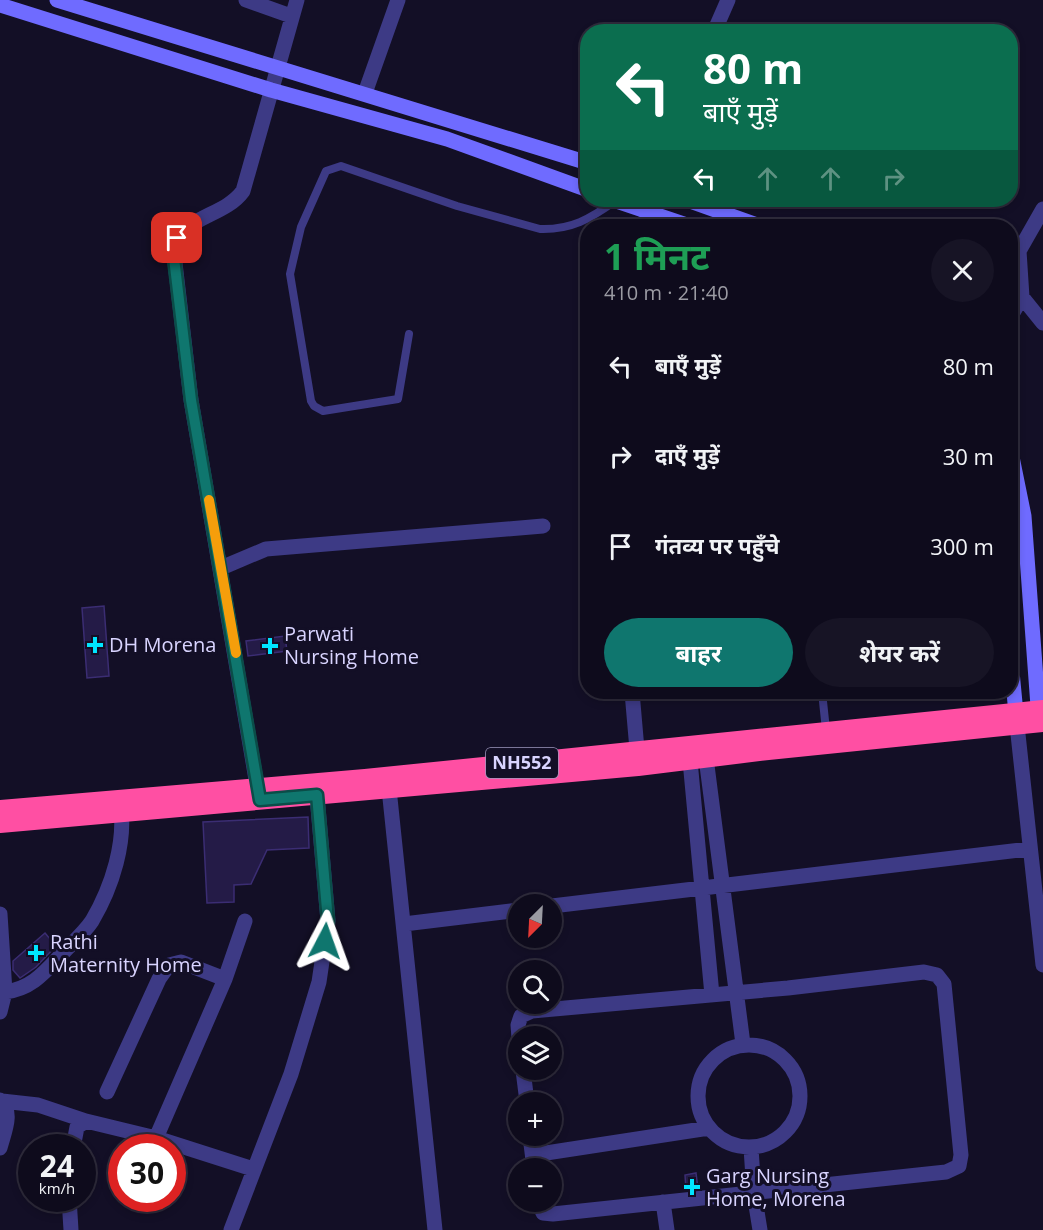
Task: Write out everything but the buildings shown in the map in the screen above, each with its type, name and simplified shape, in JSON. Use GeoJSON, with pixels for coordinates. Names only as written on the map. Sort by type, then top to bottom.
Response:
{"type":"FeatureCollection","features":[{"type":"Feature","properties":{"kind":"highway","name":"NH552"},"geometry":{"type":"LineString","coordinates":[[0,809],[121,805],[316,789],[638,759],[1041,716]]}},
{"type":"Feature","properties":{"kind":"highway","name":"NH552"},"geometry":{"type":"LineString","coordinates":[[697,752],[826,731],[1017,719]]}},
{"type":"Feature","properties":{"kind":"highway","name":"NH552"},"geometry":{"type":"LineString","coordinates":[[0,824],[121,805]]}},
{"type":"Feature","properties":{"kind":"street"},"geometry":{"type":"LineString","coordinates":[[57,0],[79,3],[277,68],[580,160]]}},
{"type":"Feature","properties":{"kind":"street"},"geometry":{"type":"LineString","coordinates":[[246,0],[291,16]]}},
{"type":"Feature","properties":{"kind":"street"},"geometry":{"type":"LineString","coordinates":[[259,793],[191,400],[173,246],[182,230],[233,202],[243,191],[297,0]]}},
{"type":"Feature","properties":{"kind":"street"},"geometry":{"type":"LineString","coordinates":[[365,93],[398,0]]}},
{"type":"Feature","properties":{"kind":"street"},"geometry":{"type":"LineString","coordinates":[[718,24],[728,0]]}},
{"type":"Feature","properties":{"kind":"street"},"geometry":{"type":"LineString","coordinates":[[0,5],[271,90],[447,139],[580,187]]}},
{"type":"Feature","properties":{"kind":"street"},"geometry":{"type":"LineString","coordinates":[[643,207],[673,219]]}},
{"type":"Feature","properties":{"kind":"street"},"geometry":{"type":"LineString","coordinates":[[707,207],[740,219]]}},
{"type":"Feature","properties":{"kind":"street"},"geometry":{"type":"LineString","coordinates":[[1018,304],[1022,297],[1019,251],[1043,209]]}},
{"type":"Feature","properties":{"kind":"street"},"geometry":{"type":"LineString","coordinates":[[1022,297],[1043,323]]}},
{"type":"Feature","properties":{"kind":"street"},"geometry":{"type":"LineString","coordinates":[[1018,486],[1024,516],[1041,716]]}},
{"type":"Feature","properties":{"kind":"street"},"geometry":{"type":"LineString","coordinates":[[221,568],[266,549],[543,526]]}},
{"type":"Feature","properties":{"kind":"street"},"geometry":{"type":"LineString","coordinates":[[633,699],[638,759]]}},
{"type":"Feature","properties":{"kind":"street"},"geometry":{"type":"LineString","coordinates":[[1015,699],[1043,965]]}},
{"type":"Feature","properties":{"kind":"street"},"geometry":{"type":"LineString","coordinates":[[697,752],[721,886],[743,1044]]}},
{"type":"Feature","properties":{"kind":"street"},"geometry":{"type":"LineString","coordinates":[[697,752],[703,888],[712,995]]}},
{"type":"Feature","properties":{"kind":"street"},"geometry":{"type":"LineString","coordinates":[[388,782],[435,1230]]}},
{"type":"Feature","properties":{"kind":"street"},"geometry":{"type":"LineString","coordinates":[[231,1230],[291,1074],[320,982],[328,921],[316,789]]}},
{"type":"Feature","properties":{"kind":"street"},"geometry":{"type":"LineString","coordinates":[[5,992],[22,990],[40,975],[91,922],[104,897],[121,847],[121,805]]}},
{"type":"Feature","properties":{"kind":"street"},"geometry":{"type":"LineString","coordinates":[[562,905],[1029,849]]}},
{"type":"Feature","properties":{"kind":"street"},"geometry":{"type":"LineString","coordinates":[[404,924],[508,911]]}},
{"type":"Feature","properties":{"kind":"street"},"geometry":{"type":"LineString","coordinates":[[0,914],[5,992],[0,1012]]}},
{"type":"Feature","properties":{"kind":"street"},"geometry":{"type":"LineString","coordinates":[[158,1134],[225,979],[245,921]]}},
{"type":"Feature","properties":{"kind":"street"},"geometry":{"type":"LineString","coordinates":[[107,1092],[159,979],[169,965],[181,962],[225,979]]}},
{"type":"Feature","properties":{"kind":"street"},"geometry":{"type":"LineString","coordinates":[[518,1026],[521,1016],[532,1011],[737,993],[924,972],[937,975],[944,984],[962,1155],[958,1166],[946,1172],[553,1214],[543,1212]]}},
{"type":"Feature","properties":{"kind":"street"},"geometry":{"type":"LineString","coordinates":[[743,1044],[770,1048],[792,1066],[801,1092],[796,1119],[777,1140],[751,1148],[729,1143],[709,1128],[699,1110],[698,1088],[705,1067],[722,1052],[743,1044]]}},
{"type":"Feature","properties":{"kind":"street"},"geometry":{"type":"LineString","coordinates":[[1,1101],[38,1105],[86,1121],[140,1134]]}},
{"type":"Feature","properties":{"kind":"street"},"geometry":{"type":"LineString","coordinates":[[0,1148],[8,1116],[7,1108],[1,1101]]}},
{"type":"Feature","properties":{"kind":"street"},"geometry":{"type":"LineString","coordinates":[[76,1134],[77,1127],[86,1121]]}},
{"type":"Feature","properties":{"kind":"street"},"geometry":{"type":"LineString","coordinates":[[554,1158],[709,1128]]}},
{"type":"Feature","properties":{"kind":"street"},"geometry":{"type":"LineString","coordinates":[[186,1148],[253,1169]]}},
{"type":"Feature","properties":{"kind":"street"},"geometry":{"type":"LineString","coordinates":[[751,1148],[754,1193],[760,1230]]}},
{"type":"Feature","properties":{"kind":"street"},"geometry":{"type":"LineString","coordinates":[[663,1202],[667,1230]]}},
{"type":"Feature","properties":{"kind":"street"},"geometry":{"type":"LineString","coordinates":[[70,1212],[71,1230]]}},
{"type":"Feature","properties":{"kind":"lane"},"geometry":{"type":"LineString","coordinates":[[409,334],[399,399],[323,411],[314,406],[311,401],[290,274],[301,227],[326,171],[341,166],[456,206],[540,229],[554,229],[580,223]]}},
{"type":"Feature","properties":{"kind":"lane"},"geometry":{"type":"LineString","coordinates":[[586,219],[604,207]]}},
{"type":"Feature","properties":{"kind":"lane"},"geometry":{"type":"LineString","coordinates":[[823,699],[826,731]]}},
{"type":"Feature","properties":{"kind":"slow traffic"},"geometry":{"type":"LineString","coordinates":[[209,500],[236,653]]}},
{"type":"Feature","properties":{"kind":"place","name":"DH Morena"},"geometry":{"type":"Point","coordinates":[95,645]}},
{"type":"Feature","properties":{"kind":"place","name":"Parwati Nursing Home"},"geometry":{"type":"Point","coordinates":[270,646]}},
{"type":"Feature","properties":{"kind":"place","name":"Rathi Maternity Home"},"geometry":{"type":"Point","coordinates":[36,953]}},
{"type":"Feature","properties":{"kind":"place","name":"Garg Nursing Home, Morena"},"geometry":{"type":"Point","coordinates":[692,1187]}},
{"type":"Feature","properties":{"kind":"route"},"geometry":{"type":"LineString","coordinates":[[177,238],[173,246],[174,258],[191,400],[260,800],[317,795],[328,921],[325,941]]}}]}
